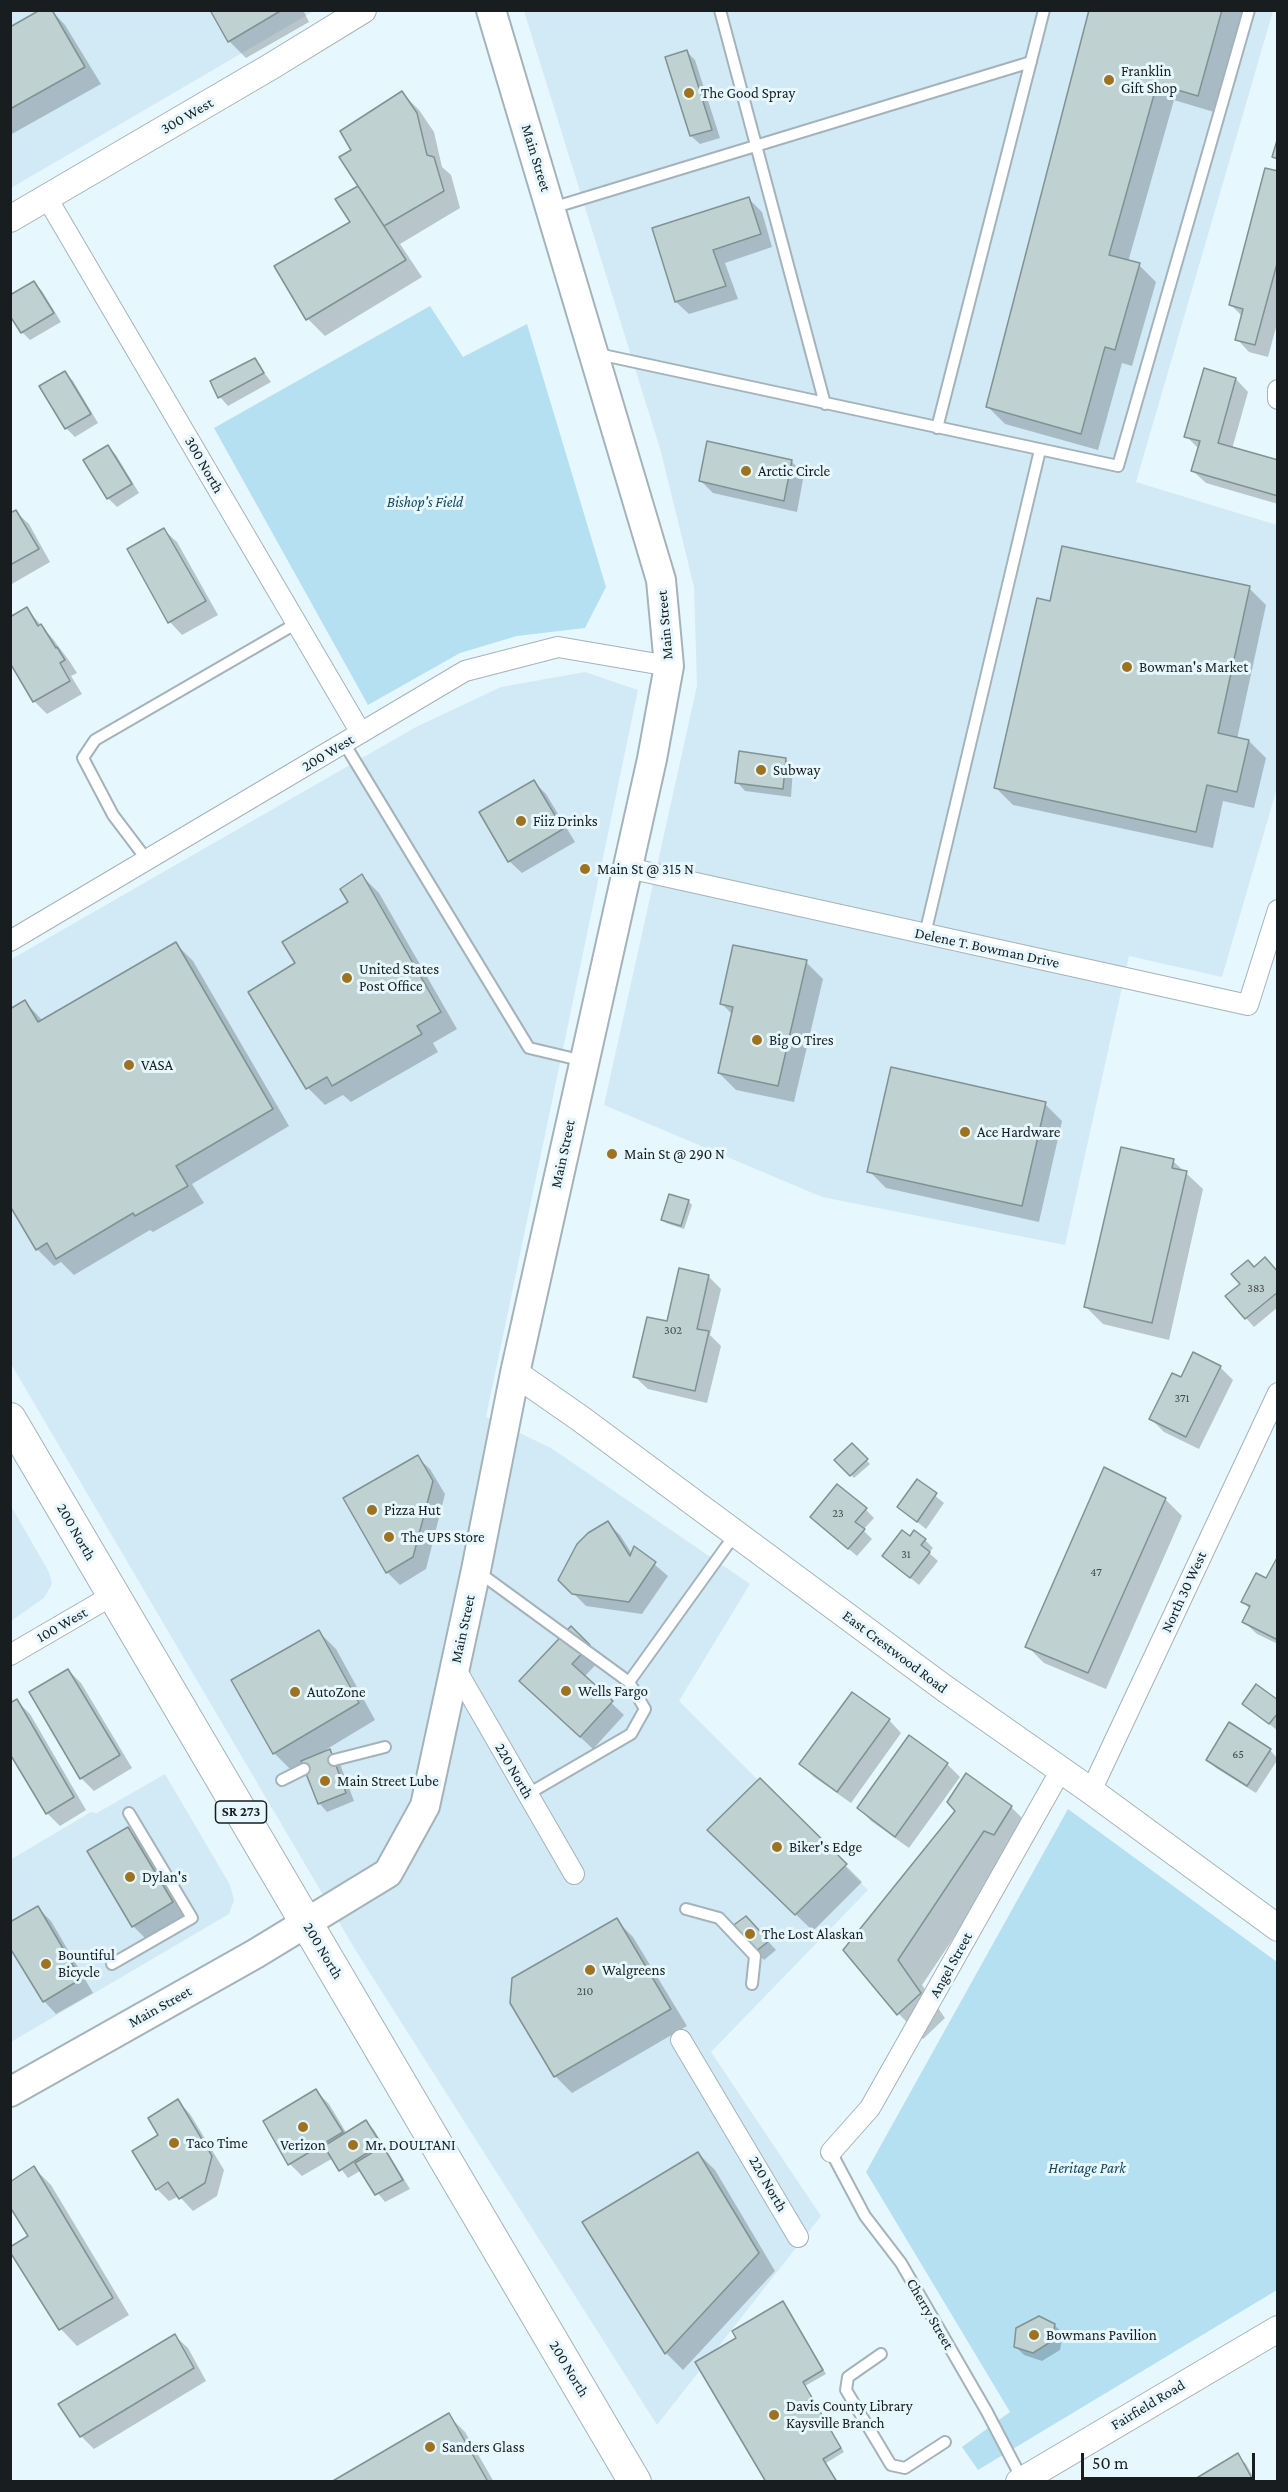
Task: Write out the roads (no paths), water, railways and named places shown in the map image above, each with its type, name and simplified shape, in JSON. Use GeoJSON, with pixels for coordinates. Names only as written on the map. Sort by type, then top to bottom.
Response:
{"type":"FeatureCollection","features":[{"type":"Feature","properties":{"kind":"main road","name":"Main Street"},"geometry":{"type":"LineString","coordinates":[[10,2092],[306,1923],[388,1873],[425,1806],[515,1374],[584,1061],[597,1015],[652,759],[669,666],[661,580],[491,10]]}},
{"type":"Feature","properties":{"kind":"main road","name":"200 North"},"geometry":{"type":"LineString","coordinates":[[10,1419],[635,2481]]}},
{"type":"Feature","properties":{"kind":"street","name":"300 West"},"geometry":{"type":"LineString","coordinates":[[10,219],[270,68],[363,10]]}},
{"type":"Feature","properties":{"kind":"street","name":"300 North"},"geometry":{"type":"LineString","coordinates":[[47,198],[361,733]]}},
{"type":"Feature","properties":{"kind":"street"},"geometry":{"type":"LineString","coordinates":[[1278,390],[1278,399]]}},
{"type":"Feature","properties":{"kind":"street","name":"200 West"},"geometry":{"type":"LineString","coordinates":[[10,941],[465,671],[558,647],[669,666]]}},
{"type":"Feature","properties":{"kind":"street","name":"Delene T. Bowman Drive"},"geometry":{"type":"LineString","coordinates":[[628,868],[1248,1005],[1278,910]]}},
{"type":"Feature","properties":{"kind":"street","name":"East Crestwood Road"},"geometry":{"type":"LineString","coordinates":[[515,1374],[581,1419],[944,1688],[1091,1791],[1278,1928]]}},
{"type":"Feature","properties":{"kind":"street","name":"North 30 West"},"geometry":{"type":"LineString","coordinates":[[1091,1791],[1278,1393]]}},
{"type":"Feature","properties":{"kind":"street","name":"100 West"},"geometry":{"type":"LineString","coordinates":[[10,1654],[113,1594]]}},
{"type":"Feature","properties":{"kind":"street","name":"220 North"},"geometry":{"type":"LineString","coordinates":[[455,1668],[574,1874]]}},
{"type":"Feature","properties":{"kind":"street","name":"Angel Street"},"geometry":{"type":"LineString","coordinates":[[831,2152],[870,2108],[1061,1770]]}},
{"type":"Feature","properties":{"kind":"street","name":"220 North"},"geometry":{"type":"LineString","coordinates":[[681,2040],[798,2237]]}},
{"type":"Feature","properties":{"kind":"street","name":"Fairfield Road"},"geometry":{"type":"LineString","coordinates":[[1020,2480],[1278,2329]]}},
{"type":"Feature","properties":{"kind":"lane"},"geometry":{"type":"LineString","coordinates":[[720,10],[825,404]]}},
{"type":"Feature","properties":{"kind":"lane"},"geometry":{"type":"LineString","coordinates":[[937,428],[1044,10]]}},
{"type":"Feature","properties":{"kind":"lane"},"geometry":{"type":"LineString","coordinates":[[594,354],[1118,466],[1250,10]]}},
{"type":"Feature","properties":{"kind":"lane"},"geometry":{"type":"LineString","coordinates":[[551,208],[1031,62]]}},
{"type":"Feature","properties":{"kind":"lane"},"geometry":{"type":"LineString","coordinates":[[925,934],[1040,450]]}},
{"type":"Feature","properties":{"kind":"lane"},"geometry":{"type":"LineString","coordinates":[[147,860],[113,815],[83,758],[95,740],[297,623]]}},
{"type":"Feature","properties":{"kind":"lane"},"geometry":{"type":"LineString","coordinates":[[344,743],[529,1048],[584,1061]]}},
{"type":"Feature","properties":{"kind":"lane"},"geometry":{"type":"LineString","coordinates":[[629,1682],[736,1533]]}},
{"type":"Feature","properties":{"kind":"lane"},"geometry":{"type":"LineString","coordinates":[[476,1570],[629,1682],[645,1709],[631,1734],[528,1794]]}},
{"type":"Feature","properties":{"kind":"lane"},"geometry":{"type":"LineString","coordinates":[[334,1760],[385,1747]]}},
{"type":"Feature","properties":{"kind":"lane"},"geometry":{"type":"LineString","coordinates":[[282,1780],[304,1769]]}},
{"type":"Feature","properties":{"kind":"lane"},"geometry":{"type":"LineString","coordinates":[[112,1964],[192,1918],[129,1813]]}},
{"type":"Feature","properties":{"kind":"lane"},"geometry":{"type":"LineString","coordinates":[[686,1909],[719,1918],[754,1956],[752,1984]]}},
{"type":"Feature","properties":{"kind":"lane","name":"Cherry Street"},"geometry":{"type":"LineString","coordinates":[[831,2152],[865,2216],[901,2263],[987,2412],[1020,2480]]}},
{"type":"Feature","properties":{"kind":"lane"},"geometry":{"type":"LineString","coordinates":[[881,2354],[848,2377],[846,2390],[891,2466],[905,2468],[945,2442]]}},
{"type":"Feature","properties":{"kind":"place","name":"Franklin Gift Shop"},"geometry":{"type":"Point","coordinates":[1109,80]}},
{"type":"Feature","properties":{"kind":"place","name":"The Good Spray"},"geometry":{"type":"Point","coordinates":[689,93]}},
{"type":"Feature","properties":{"kind":"place","name":"Arctic Circle"},"geometry":{"type":"Point","coordinates":[746,471]}},
{"type":"Feature","properties":{"kind":"place","name":"Bowman's Market"},"geometry":{"type":"Point","coordinates":[1127,667]}},
{"type":"Feature","properties":{"kind":"place","name":"Subway"},"geometry":{"type":"Point","coordinates":[761,770]}},
{"type":"Feature","properties":{"kind":"place","name":"Fiiz Drinks"},"geometry":{"type":"Point","coordinates":[521,821]}},
{"type":"Feature","properties":{"kind":"place","name":"Main St @ 315 N"},"geometry":{"type":"Point","coordinates":[585,869]}},
{"type":"Feature","properties":{"kind":"place","name":"United States Post Office"},"geometry":{"type":"Point","coordinates":[347,978]}},
{"type":"Feature","properties":{"kind":"place","name":"Big O Tires"},"geometry":{"type":"Point","coordinates":[757,1040]}},
{"type":"Feature","properties":{"kind":"place","name":"VASA"},"geometry":{"type":"Point","coordinates":[129,1065]}},
{"type":"Feature","properties":{"kind":"place","name":"Ace Hardware"},"geometry":{"type":"Point","coordinates":[965,1132]}},
{"type":"Feature","properties":{"kind":"place","name":"Main St @ 290 N"},"geometry":{"type":"Point","coordinates":[612,1154]}},
{"type":"Feature","properties":{"kind":"place","name":"Pizza Hut"},"geometry":{"type":"Point","coordinates":[372,1510]}},
{"type":"Feature","properties":{"kind":"place","name":"The UPS Store"},"geometry":{"type":"Point","coordinates":[389,1537]}},
{"type":"Feature","properties":{"kind":"place","name":"Wells Fargo"},"geometry":{"type":"Point","coordinates":[566,1691]}},
{"type":"Feature","properties":{"kind":"place","name":"AutoZone"},"geometry":{"type":"Point","coordinates":[295,1692]}},
{"type":"Feature","properties":{"kind":"place","name":"Main Street Lube"},"geometry":{"type":"Point","coordinates":[325,1781]}},
{"type":"Feature","properties":{"kind":"place","name":"Biker's Edge"},"geometry":{"type":"Point","coordinates":[777,1847]}},
{"type":"Feature","properties":{"kind":"place","name":"Dylan's"},"geometry":{"type":"Point","coordinates":[130,1877]}},
{"type":"Feature","properties":{"kind":"place","name":"The Lost Alaskan"},"geometry":{"type":"Point","coordinates":[750,1934]}},
{"type":"Feature","properties":{"kind":"place","name":"Bountiful Bicycle"},"geometry":{"type":"Point","coordinates":[46,1964]}},
{"type":"Feature","properties":{"kind":"place","name":"Walgreens"},"geometry":{"type":"Point","coordinates":[590,1970]}},
{"type":"Feature","properties":{"kind":"place","name":"Verizon"},"geometry":{"type":"Point","coordinates":[303,2127]}},
{"type":"Feature","properties":{"kind":"place","name":"Taco Time"},"geometry":{"type":"Point","coordinates":[174,2143]}},
{"type":"Feature","properties":{"kind":"place","name":"Mr. DOULTANI"},"geometry":{"type":"Point","coordinates":[353,2145]}},
{"type":"Feature","properties":{"kind":"place","name":"Bowmans Pavilion"},"geometry":{"type":"Point","coordinates":[1034,2335]}},
{"type":"Feature","properties":{"kind":"place","name":"Davis County Library Kaysville Branch"},"geometry":{"type":"Point","coordinates":[774,2415]}},
{"type":"Feature","properties":{"kind":"place","name":"Sanders Glass"},"geometry":{"type":"Point","coordinates":[430,2447]}},
{"type":"Feature","properties":{"kind":"park label","name":"Bishop's Field"},"geometry":{"type":"Point","coordinates":[425,502]}},
{"type":"Feature","properties":{"kind":"park label","name":"Heritage Park"},"geometry":{"type":"Point","coordinates":[1087,2168]}}]}
